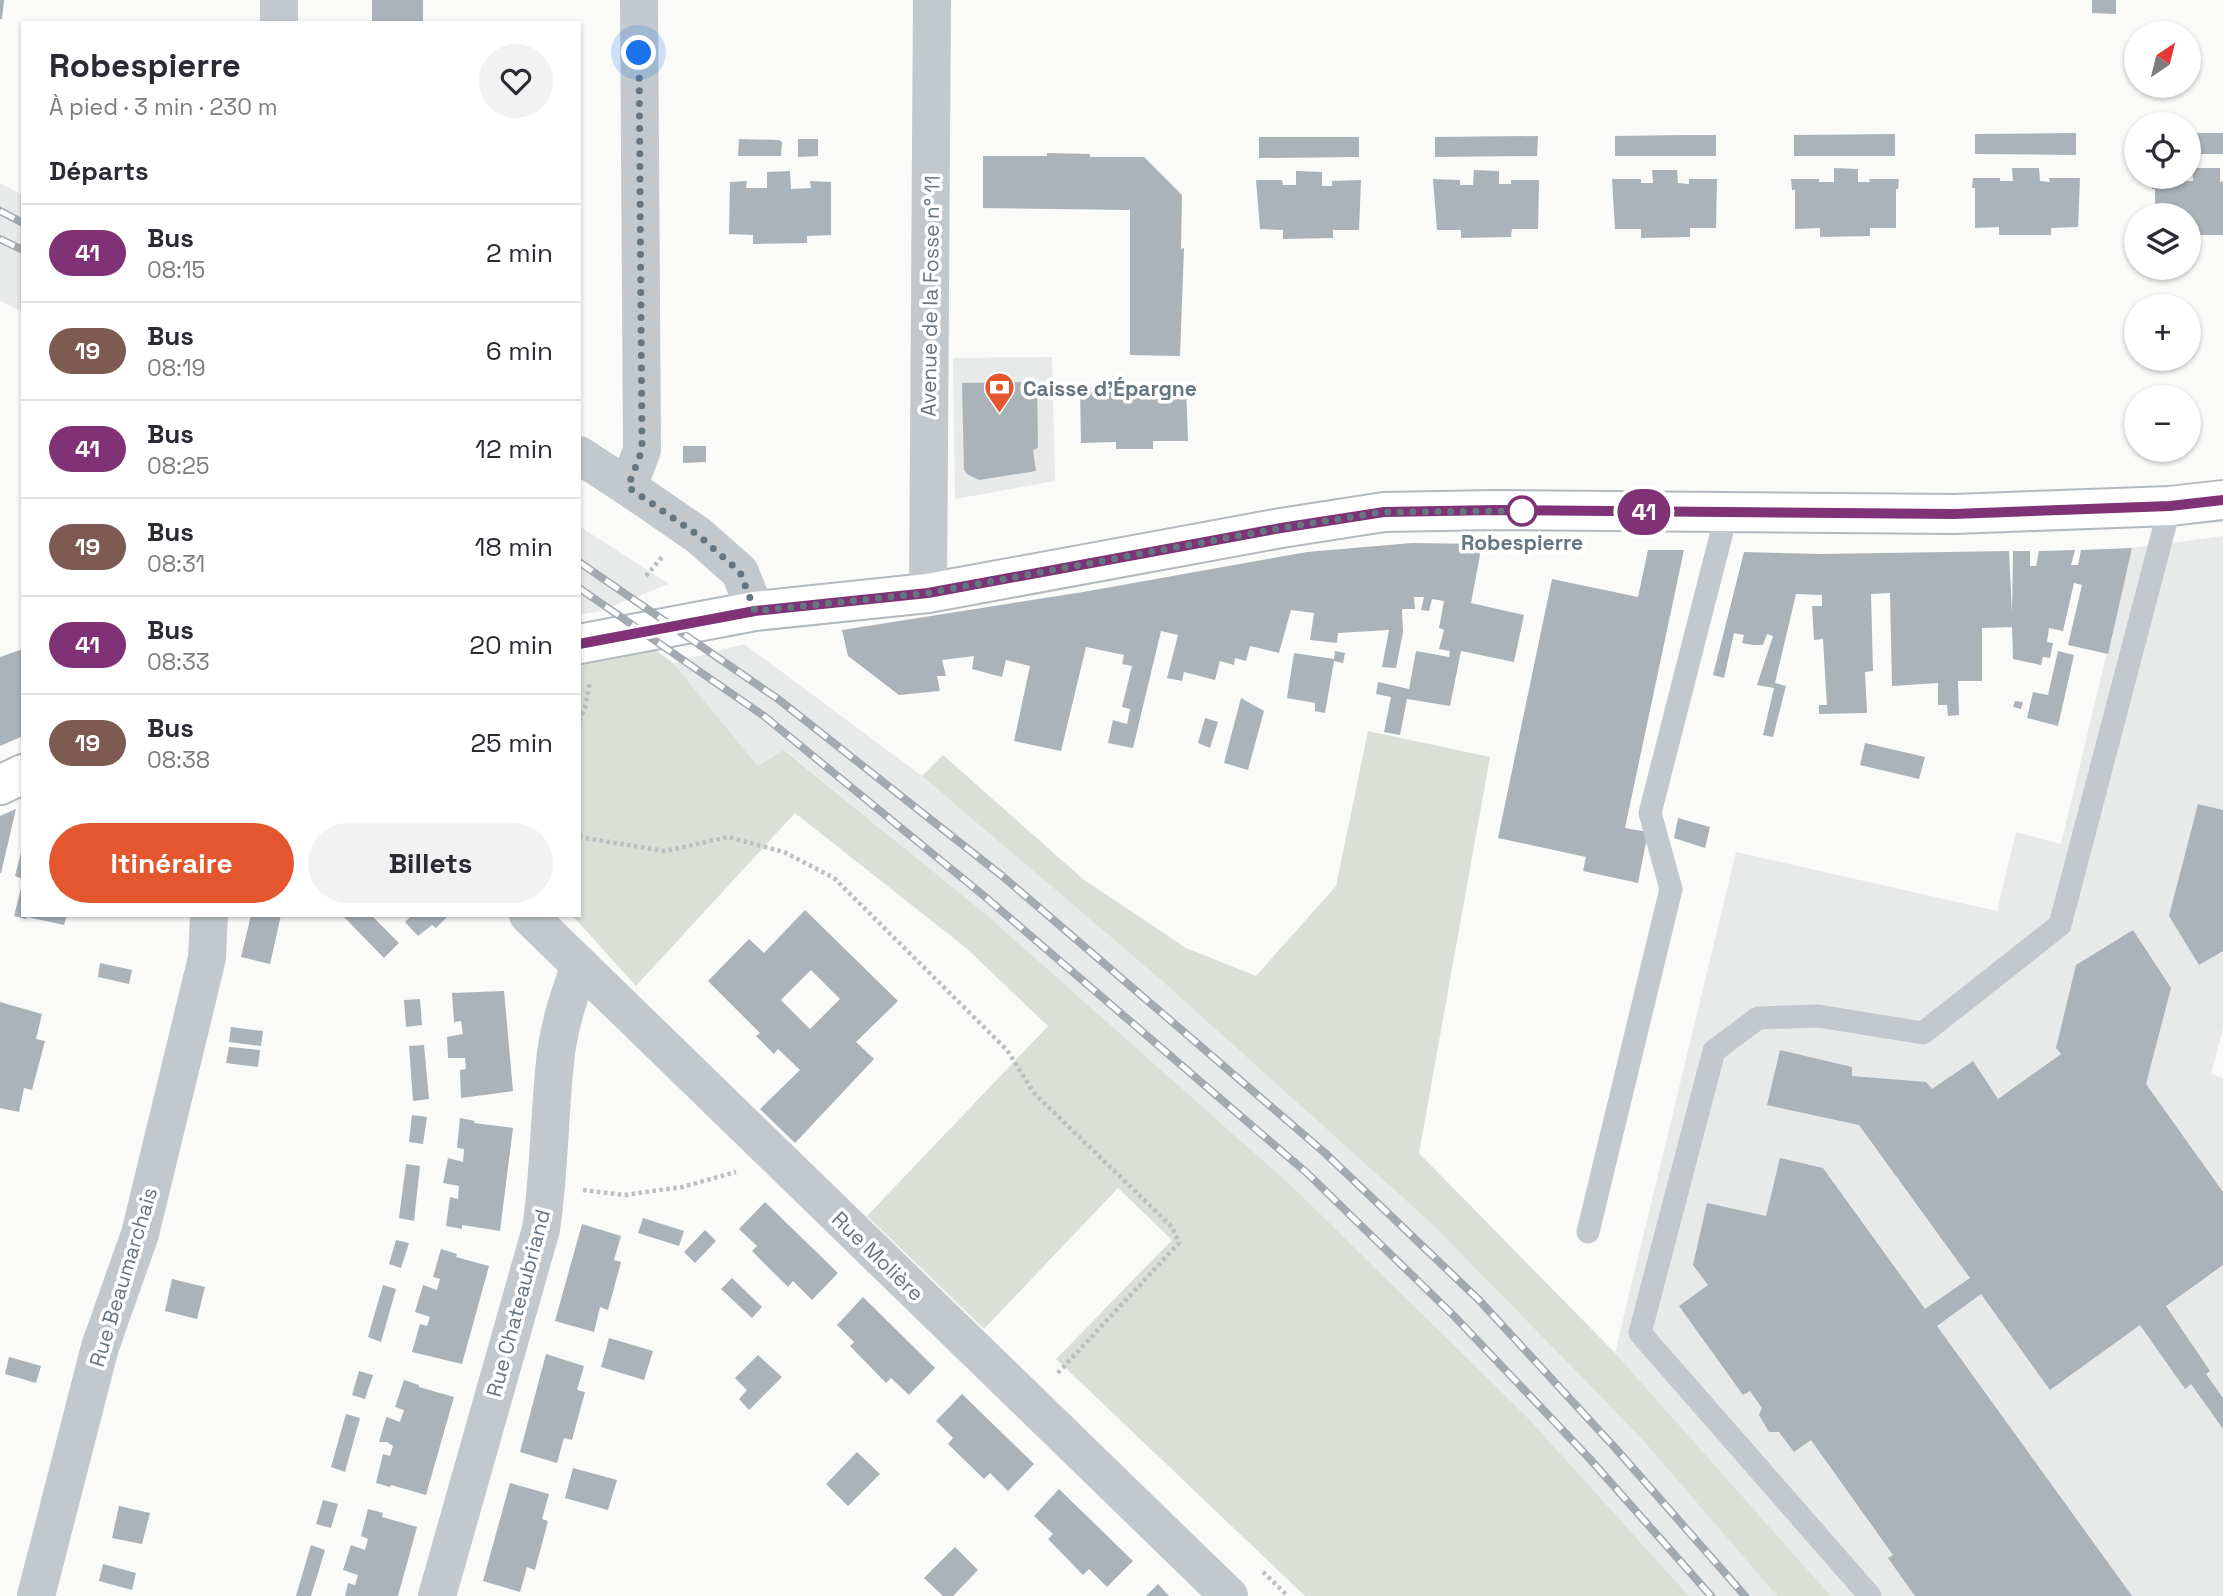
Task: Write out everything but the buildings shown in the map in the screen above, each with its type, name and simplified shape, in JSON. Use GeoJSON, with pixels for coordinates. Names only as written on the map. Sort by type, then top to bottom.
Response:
{"type":"FeatureCollection","features":[{"type":"Feature","properties":{"kind":"street"},"geometry":{"type":"LineString","coordinates":[[279,0],[279,21]]}},
{"type":"Feature","properties":{"kind":"street"},"geometry":{"type":"LineString","coordinates":[[628,487],[642,450],[639,0]]}},
{"type":"Feature","properties":{"kind":"street","name":"Avenue de la Fosse n° 11"},"geometry":{"type":"LineString","coordinates":[[928,593],[932,0]]}},
{"type":"Feature","properties":{"kind":"street"},"geometry":{"type":"LineString","coordinates":[[581,456],[698,535],[740,572],[755,611]]}},
{"type":"Feature","properties":{"kind":"street"},"geometry":{"type":"LineString","coordinates":[[581,643],[755,611],[928,593],[1281,528],[1384,512],[1496,510],[1954,514],[2170,506],[2223,500]]}},
{"type":"Feature","properties":{"kind":"street"},"geometry":{"type":"LineString","coordinates":[[0,785],[21,776]]}},
{"type":"Feature","properties":{"kind":"street","name":"Rue Beaumarchais"},"geometry":{"type":"LineString","coordinates":[[36,1596],[100,1347],[140,1234],[206,958],[209,917]]}},
{"type":"Feature","properties":{"kind":"street","name":"Rue Molière"},"geometry":{"type":"LineString","coordinates":[[530,917],[1229,1596]]}},
{"type":"Feature","properties":{"kind":"street","name":"Rue Chateaubriand"},"geometry":{"type":"LineString","coordinates":[[437,1596],[541,1229],[548,1185],[556,1053],[562,1016],[580,965]]}},
{"type":"Feature","properties":{"kind":"lane"},"geometry":{"type":"LineString","coordinates":[[1870,1596],[1640,1333],[1714,1051],[1758,1018],[1818,1016],[1923,1033],[2060,925],[2170,506]]}},
{"type":"Feature","properties":{"kind":"lane"},"geometry":{"type":"LineString","coordinates":[[1588,1231],[1671,889],[1650,813],[1727,512]]}},
{"type":"Feature","properties":{"kind":"path"},"geometry":{"type":"LineString","coordinates":[[581,836],[665,850],[728,837],[784,852],[834,877],[1007,1050],[1034,1093],[1172,1227],[1179,1243],[1056,1376]]}},
{"type":"Feature","properties":{"kind":"path"},"geometry":{"type":"LineString","coordinates":[[548,1185],[624,1195],[682,1187],[779,1160]]}},
{"type":"Feature","properties":{"kind":"shaded area"},"geometry":{"type":"Polygon","coordinates":[[[0,183],[21,194],[21,311],[0,301],[0,183]]]}},
{"type":"Feature","properties":{"kind":"shaded area"},"geometry":{"type":"Polygon","coordinates":[[[1052,357],[1055,481],[955,499],[953,358],[1052,357]]]}},
{"type":"Feature","properties":{"kind":"shaded area"},"geometry":{"type":"Polygon","coordinates":[[[581,527],[669,584],[600,611],[581,615],[581,527]]]}},
{"type":"Feature","properties":{"kind":"shaded area"},"geometry":{"type":"Polygon","coordinates":[[[2223,536],[2223,1029],[2211,1074],[2223,1078],[2223,1596],[1831,1596],[1615,1353],[1736,852],[1997,911],[2016,832],[2061,844],[2132,548],[2223,536]]]}},
{"type":"Feature","properties":{"kind":"shaded area"},"geometry":{"type":"Polygon","coordinates":[[[744,644],[922,776],[1161,980],[1432,1224],[1642,1439],[1777,1596],[1689,1596],[1530,1420],[1294,1188],[988,916],[785,750],[758,766],[673,663],[744,644]]]}},
{"type":"Feature","properties":{"kind":"shaded area"},"geometry":{"type":"Polygon","coordinates":[[[653,648],[673,663],[758,766],[784,750],[988,916],[1294,1188],[1530,1420],[1689,1596],[1305,1596],[1056,1359],[1172,1240],[1118,1188],[984,1329],[867,1216],[1048,1026],[966,948],[795,813],[636,986],[574,917],[581,917],[581,663],[653,648]]]}},
{"type":"Feature","properties":{"kind":"shaded area"},"geometry":{"type":"Polygon","coordinates":[[[1368,731],[1490,757],[1419,1153],[1615,1353],[1831,1596],[1777,1596],[1642,1439],[1432,1224],[1161,980],[922,776],[943,755],[1083,879],[1186,948],[1256,976],[1336,886],[1368,731]]]}},
{"type":"Feature","properties":{"kind":"railway"},"geometry":{"type":"LineString","coordinates":[[0,211],[21,222]]}},
{"type":"Feature","properties":{"kind":"railway"},"geometry":{"type":"LineString","coordinates":[[0,239],[21,249]]}},
{"type":"Feature","properties":{"kind":"railway"},"geometry":{"type":"LineString","coordinates":[[581,563],[778,699],[1001,875],[1325,1153],[1479,1300],[1617,1450],[1745,1596]]}},
{"type":"Feature","properties":{"kind":"railway"},"geometry":{"type":"LineString","coordinates":[[581,589],[764,716],[983,895],[1307,1173],[1455,1317],[1589,1458],[1711,1596]]}},
{"type":"Feature","properties":{"kind":"bus line","name":"41"},"geometry":{"type":"LineString","coordinates":[[581,644],[755,611],[928,593],[1281,528],[1384,512],[1496,510],[1954,514],[2170,506],[2223,500]]}},
{"type":"Feature","properties":{"kind":"place","name":"Caisse d'Épargne"},"geometry":{"type":"Point","coordinates":[1000,415]}},
{"type":"Feature","properties":{"kind":"place","name":"Robespierre"},"geometry":{"type":"Point","coordinates":[1522,511]}},
{"type":"Feature","properties":{"kind":"route"},"geometry":{"type":"LineString","coordinates":[[639,53],[642,450],[628,487],[698,535],[740,572],[755,611],[928,593],[1281,528],[1384,512],[1522,511]]}}]}
